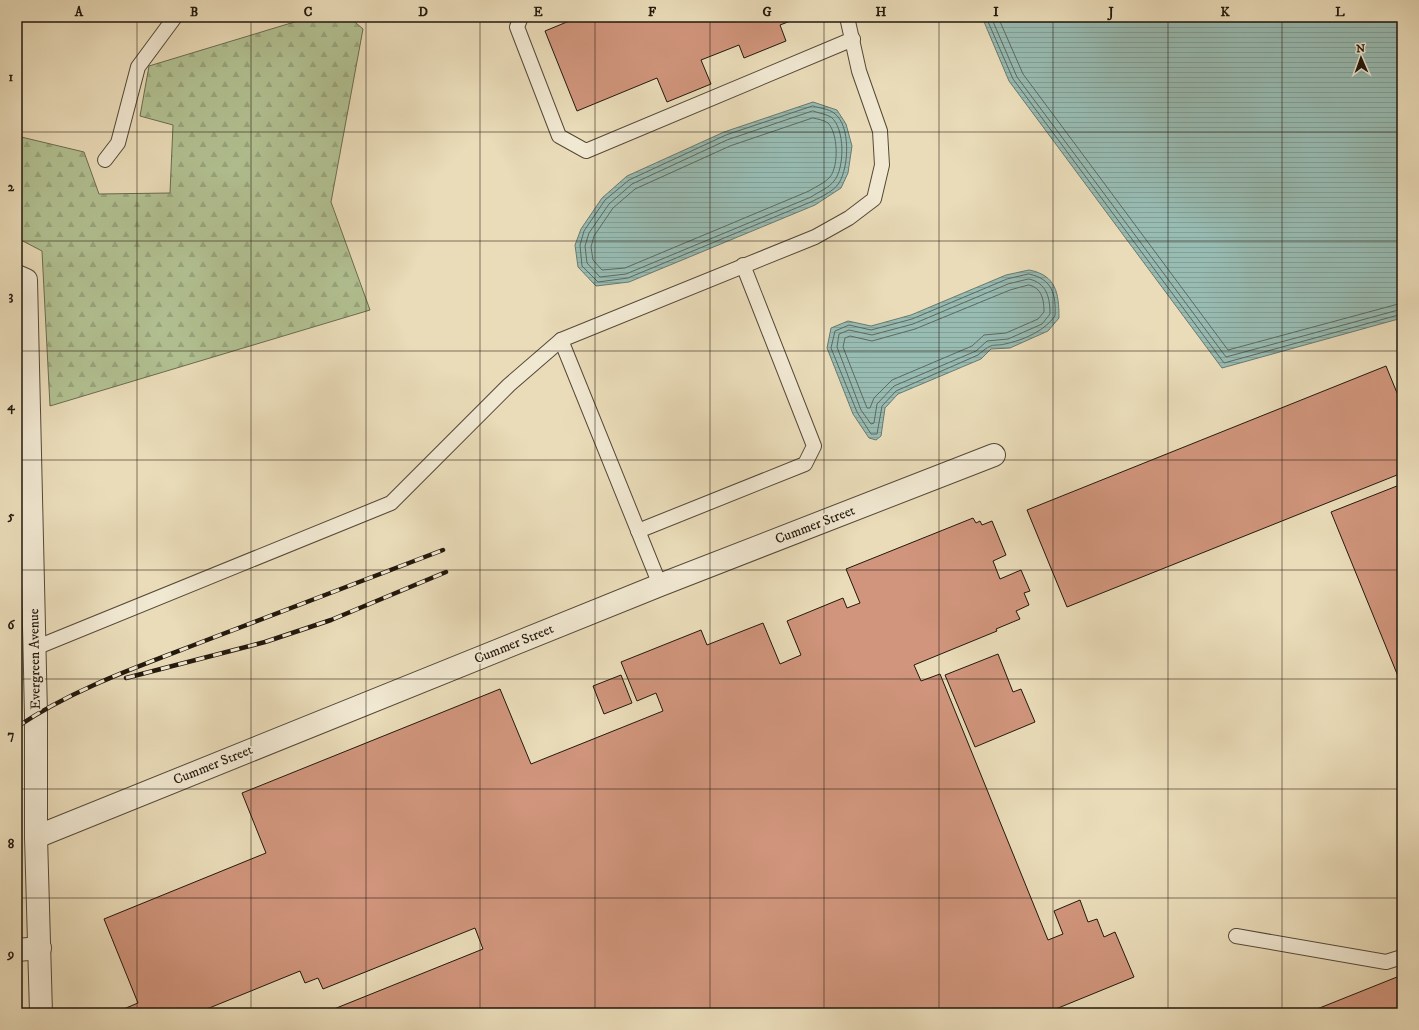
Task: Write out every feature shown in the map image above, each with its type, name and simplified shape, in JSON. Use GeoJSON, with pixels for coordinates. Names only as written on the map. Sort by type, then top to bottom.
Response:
{"type":"FeatureCollection","features":[{"type":"Feature","properties":{"kind":"street","name":"Evergreen Avenue"},"geometry":{"type":"LineString","coordinates":[[22,278],[35,648],[36,837],[41,1013]]}},
{"type":"Feature","properties":{"kind":"street","name":"Cummer Street"},"geometry":{"type":"LineString","coordinates":[[36,837],[660,585],[994,455]]}},
{"type":"Feature","properties":{"kind":"street"},"geometry":{"type":"LineString","coordinates":[[17,950],[40,948]]}},
{"type":"Feature","properties":{"kind":"lane"},"geometry":{"type":"LineString","coordinates":[[105,160],[118,143],[138,67],[175,17]]}},
{"type":"Feature","properties":{"kind":"lane"},"geometry":{"type":"LineString","coordinates":[[521,17],[517,27],[559,136],[586,151],[853,39]]}},
{"type":"Feature","properties":{"kind":"lane"},"geometry":{"type":"LineString","coordinates":[[35,648],[391,503],[509,385],[561,340],[815,237],[849,218],[874,199],[882,165],[880,132],[859,71],[847,17]]}},
{"type":"Feature","properties":{"kind":"lane"},"geometry":{"type":"LineString","coordinates":[[638,531],[805,464],[814,446],[743,265]]}},
{"type":"Feature","properties":{"kind":"lane"},"geometry":{"type":"LineString","coordinates":[[561,340],[660,585]]}},
{"type":"Feature","properties":{"kind":"lane"},"geometry":{"type":"LineString","coordinates":[[1236,936],[1386,962],[1402,957]]}},
{"type":"Feature","properties":{"kind":"green space"},"geometry":{"type":"Polygon","coordinates":[[[311,17],[349,17],[363,29],[331,202],[370,310],[50,406],[42,251],[17,238],[17,136],[84,152],[99,194],[170,193],[173,125],[140,116],[149,66],[311,17]]]}},
{"type":"Feature","properties":{"kind":"water"},"geometry":{"type":"Polygon","coordinates":[[[982,17],[1402,17],[1402,318],[1222,368],[1009,81],[982,17]]]}},
{"type":"Feature","properties":{"kind":"water"},"geometry":{"type":"Polygon","coordinates":[[[813,102],[837,110],[846,124],[852,146],[848,173],[841,188],[815,205],[629,282],[596,286],[578,267],[575,245],[581,229],[602,198],[627,176],[724,132],[813,102]]]}},
{"type":"Feature","properties":{"kind":"water"},"geometry":{"type":"Polygon","coordinates":[[[1029,270],[1038,272],[1045,276],[1054,286],[1057,293],[1059,318],[1048,331],[1010,348],[991,349],[981,359],[898,394],[885,408],[881,436],[876,440],[869,438],[853,414],[827,348],[831,328],[848,321],[871,326],[911,315],[1006,275],[1029,270]]]}},
{"type":"Feature","properties":{"kind":"building"},"geometry":{"type":"Polygon","coordinates":[[[579,17],[801,17],[780,25],[786,41],[744,58],[739,45],[701,60],[711,84],[667,102],[657,78],[577,111],[545,31],[579,17]]]}},
{"type":"Feature","properties":{"kind":"building"},"geometry":{"type":"Polygon","coordinates":[[[1386,366],[1402,405],[1402,473],[1067,607],[1027,510],[1386,366]]]}},
{"type":"Feature","properties":{"kind":"building"},"geometry":{"type":"Polygon","coordinates":[[[1402,484],[1402,686],[1331,512],[1402,484]]]}},
{"type":"Feature","properties":{"kind":"building"},"geometry":{"type":"Polygon","coordinates":[[[973,518],[976,523],[980,521],[982,525],[992,521],[1006,555],[993,561],[1000,579],[1021,570],[1030,591],[1024,593],[1029,605],[1016,611],[1020,619],[996,629],[997,631],[914,665],[921,681],[940,674],[1048,940],[1063,934],[1054,911],[1080,900],[1088,922],[1097,919],[1104,937],[1115,932],[1134,977],[1046,1013],[324,1013],[483,949],[475,928],[323,989],[318,978],[305,983],[300,971],[197,1013],[114,1013],[138,1003],[104,919],[266,853],[242,793],[500,689],[531,764],[663,711],[656,693],[637,701],[621,662],[701,630],[707,645],[763,623],[780,664],[801,655],[787,621],[843,598],[847,608],[860,603],[846,569],[973,518]]]}},
{"type":"Feature","properties":{"kind":"building"},"geometry":{"type":"Polygon","coordinates":[[[998,654],[1013,692],[1021,689],[1035,722],[975,747],[945,675],[998,654]]]}},
{"type":"Feature","properties":{"kind":"building"},"geometry":{"type":"Polygon","coordinates":[[[621,675],[632,703],[604,714],[593,686],[621,675]]]}},
{"type":"Feature","properties":{"kind":"building"},"geometry":{"type":"Polygon","coordinates":[[[1402,975],[1402,1013],[1307,1013],[1402,975]]]}},
{"type":"Feature","properties":{"kind":"railway"},"geometry":{"type":"LineString","coordinates":[[17,727],[62,700],[109,678],[443,550]]}},
{"type":"Feature","properties":{"kind":"railway"},"geometry":{"type":"LineString","coordinates":[[126,678],[265,642],[331,620],[446,572]]}}]}
